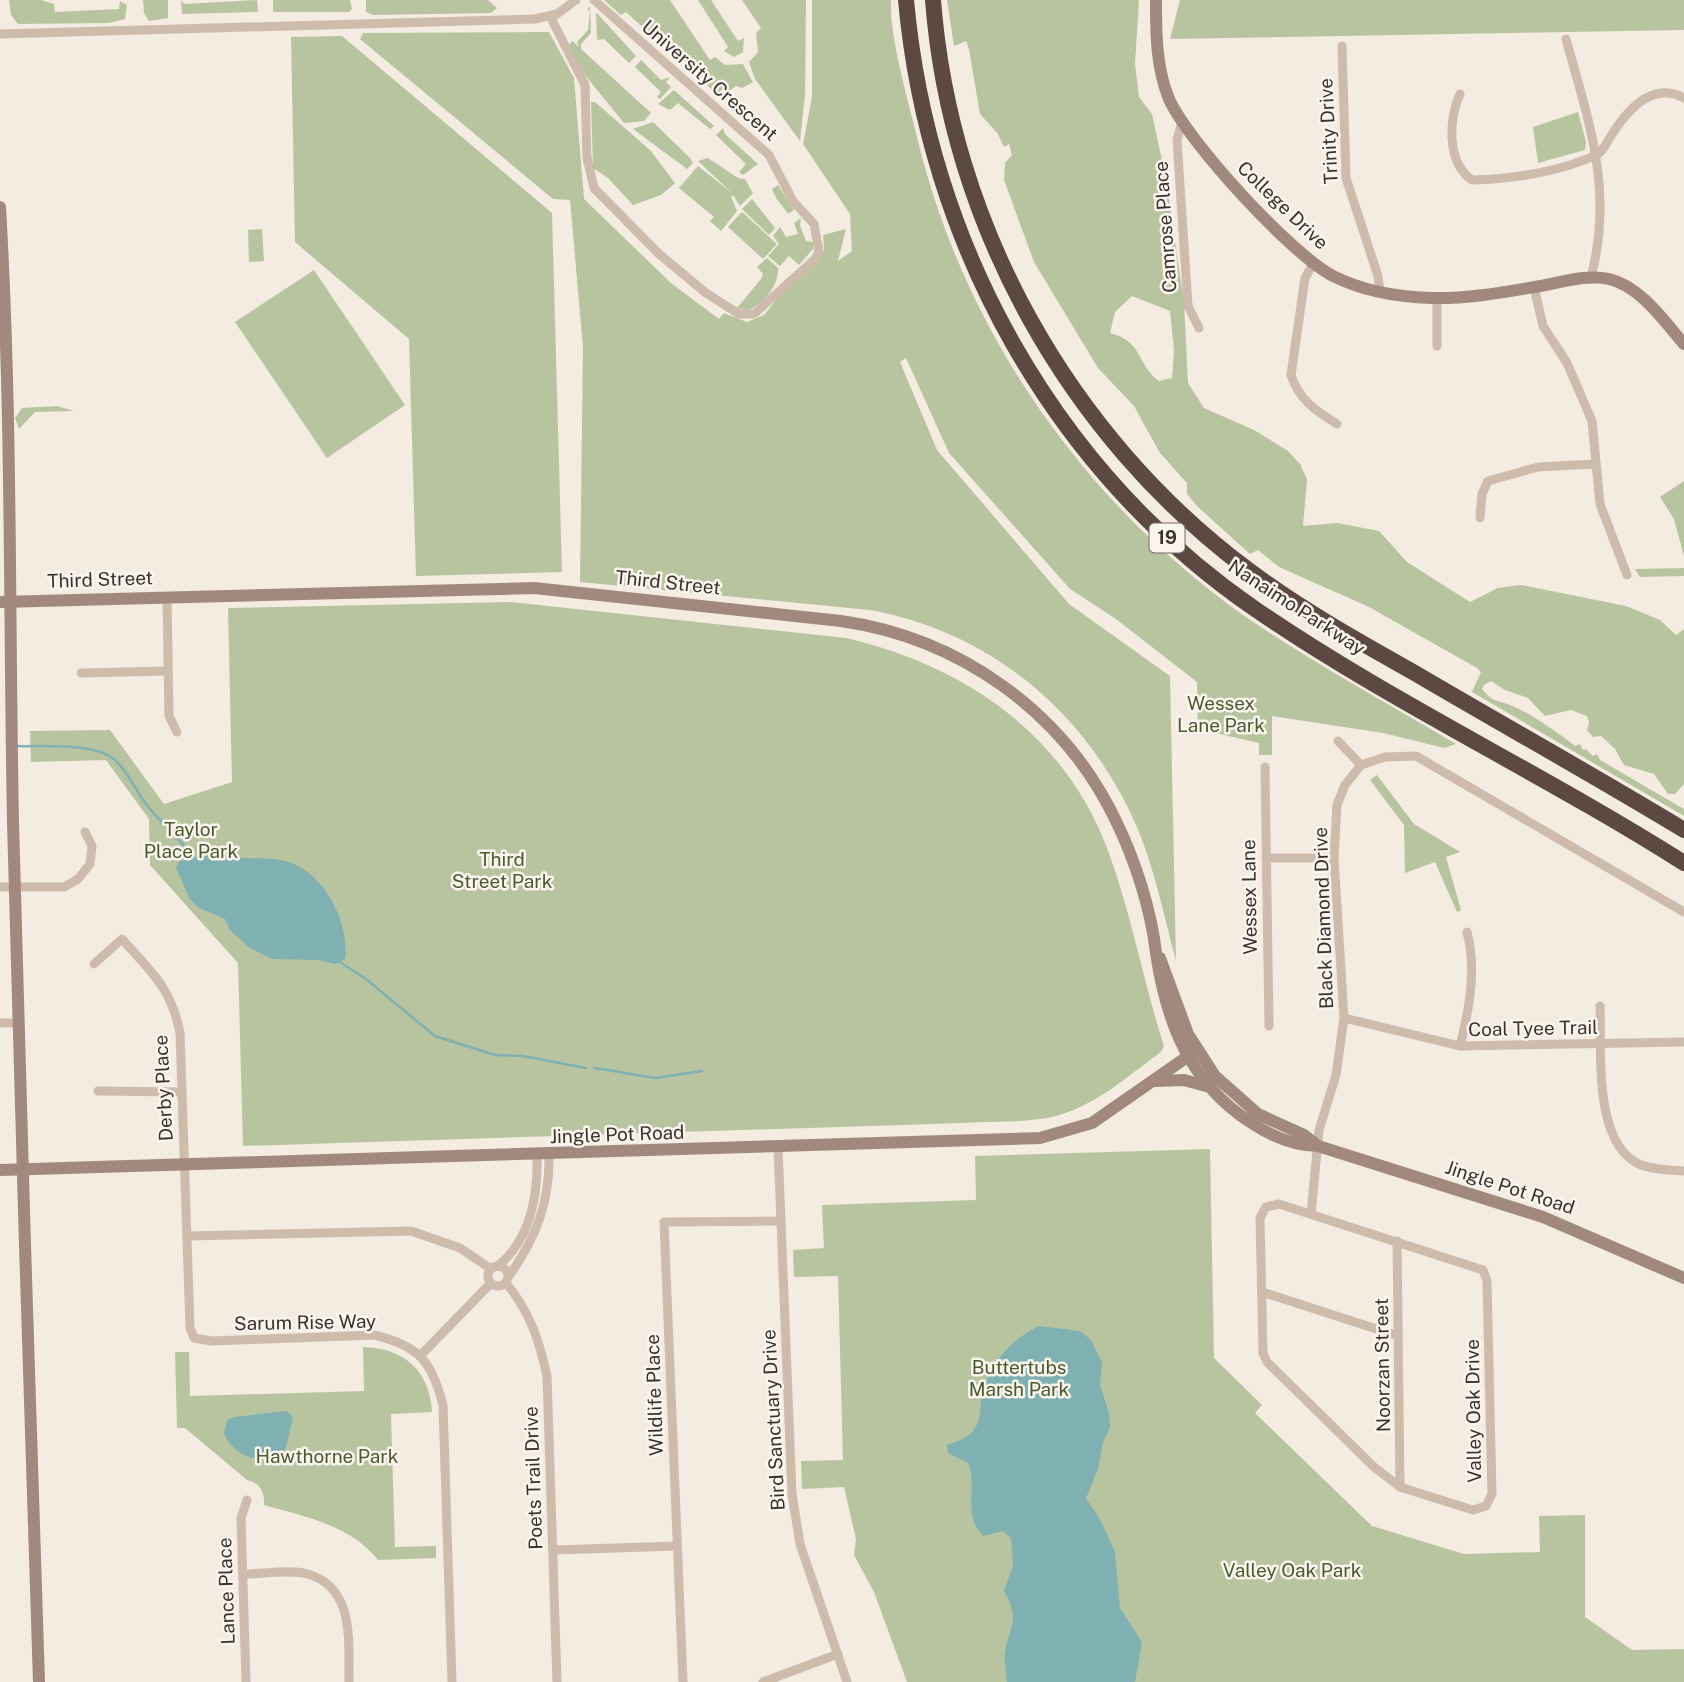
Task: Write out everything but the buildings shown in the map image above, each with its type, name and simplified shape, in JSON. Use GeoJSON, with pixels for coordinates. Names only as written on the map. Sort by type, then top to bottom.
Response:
{"type":"FeatureCollection","features":[{"type":"Feature","properties":{"kind":"highway","name":"Nanaimo Parkway"},"geometry":{"type":"LineString","coordinates":[[906,0],[913,63],[927,130],[945,194],[969,258],[999,319],[1033,378],[1082,447],[1115,485],[1188,556],[1269,618],[1684,863]]}},
{"type":"Feature","properties":{"kind":"highway","name":"Nanaimo Parkway"},"geometry":{"type":"LineString","coordinates":[[933,0],[944,82],[955,131],[972,188],[996,251],[1051,356],[1095,418],[1136,467],[1205,535],[1286,597],[1684,831]]}},
{"type":"Feature","properties":{"kind":"main road","name":"College Drive"},"geometry":{"type":"LineString","coordinates":[[1156,0],[1160,71],[1170,100],[1182,122],[1235,186],[1314,262],[1351,284],[1380,292],[1437,298],[1534,287],[1591,277],[1613,280],[1634,292],[1684,344]]}},
{"type":"Feature","properties":{"kind":"main road"},"geometry":{"type":"LineString","coordinates":[[0,207],[6,601],[39,1682]]}},
{"type":"Feature","properties":{"kind":"main road","name":"Third Street"},"geometry":{"type":"LineString","coordinates":[[6,601],[534,588],[841,621],[918,639],[963,660],[1005,687],[1050,726],[1078,759],[1102,796],[1124,840],[1156,951],[1158,974],[1166,1006],[1192,1054]]}},
{"type":"Feature","properties":{"kind":"main road","name":"Jingle Pot Road"},"geometry":{"type":"LineString","coordinates":[[0,1170],[778,1148],[1054,1136],[1092,1123],[1192,1054]]}},
{"type":"Feature","properties":{"kind":"main road","name":"Jingle Pot Road"},"geometry":{"type":"LineString","coordinates":[[1192,1054],[1210,1088],[1242,1117],[1269,1133],[1300,1146],[1318,1146]]}},
{"type":"Feature","properties":{"kind":"main road","name":"Jingle Pot Road"},"geometry":{"type":"LineString","coordinates":[[1192,1054],[1243,1103],[1318,1146],[1543,1217],[1684,1278]]}},
{"type":"Feature","properties":{"kind":"main road"},"geometry":{"type":"LineString","coordinates":[[1156,1081],[1184,1080],[1210,1088]]}},
{"type":"Feature","properties":{"kind":"street"},"geometry":{"type":"LineString","coordinates":[[0,34],[505,21],[550,16],[576,0]]}},
{"type":"Feature","properties":{"kind":"street","name":"University Crescent"},"geometry":{"type":"LineString","coordinates":[[550,16],[585,85],[587,158],[594,188],[650,246],[706,293],[738,314],[754,314],[815,259],[819,252],[814,224],[793,201],[769,155],[594,0]]}},
{"type":"Feature","properties":{"kind":"street"},"geometry":{"type":"LineString","coordinates":[[1566,40],[1598,155],[1599,243],[1591,277]]}},
{"type":"Feature","properties":{"kind":"street","name":"Trinity Drive"},"geometry":{"type":"LineString","coordinates":[[1342,46],[1346,178],[1378,276],[1380,292]]}},
{"type":"Feature","properties":{"kind":"street"},"geometry":{"type":"LineString","coordinates":[[1460,94],[1451,114],[1453,138],[1462,170],[1472,180],[1546,169],[1598,155],[1624,118],[1643,100],[1664,92],[1684,98]]}},
{"type":"Feature","properties":{"kind":"street","name":"Camrose Place"},"geometry":{"type":"LineString","coordinates":[[1182,122],[1177,140],[1188,306],[1199,328]]}},
{"type":"Feature","properties":{"kind":"street"},"geometry":{"type":"LineString","coordinates":[[1314,262],[1305,278],[1291,375],[1304,400],[1337,424]]}},
{"type":"Feature","properties":{"kind":"street"},"geometry":{"type":"LineString","coordinates":[[1534,287],[1543,326],[1567,363],[1592,421],[1597,447],[1595,464],[1602,516],[1627,575]]}},
{"type":"Feature","properties":{"kind":"street"},"geometry":{"type":"LineString","coordinates":[[1437,298],[1437,346]]}},
{"type":"Feature","properties":{"kind":"street"},"geometry":{"type":"LineString","coordinates":[[1480,518],[1482,494],[1488,481],[1538,467],[1595,464]]}},
{"type":"Feature","properties":{"kind":"street"},"geometry":{"type":"LineString","coordinates":[[167,597],[169,716],[177,732]]}},
{"type":"Feature","properties":{"kind":"street"},"geometry":{"type":"LineString","coordinates":[[81,673],[168,671]]}},
{"type":"Feature","properties":{"kind":"street"},"geometry":{"type":"LineString","coordinates":[[1338,741],[1361,765],[1385,757],[1416,756],[1684,912]]}},
{"type":"Feature","properties":{"kind":"street","name":"Black Diamond Drive"},"geometry":{"type":"LineString","coordinates":[[1318,1146],[1319,1130],[1336,1075],[1344,1018],[1334,858],[1337,805],[1345,785],[1361,765]]}},
{"type":"Feature","properties":{"kind":"street","name":"Wessex Lane"},"geometry":{"type":"LineString","coordinates":[[1265,767],[1269,1026]]}},
{"type":"Feature","properties":{"kind":"street"},"geometry":{"type":"LineString","coordinates":[[0,887],[64,887],[78,879],[90,864],[92,846],[85,832]]}},
{"type":"Feature","properties":{"kind":"street"},"geometry":{"type":"LineString","coordinates":[[1266,858],[1334,858]]}},
{"type":"Feature","properties":{"kind":"street"},"geometry":{"type":"LineString","coordinates":[[1460,1046],[1468,1013],[1472,964],[1467,932]]}},
{"type":"Feature","properties":{"kind":"street","name":"Derby Place"},"geometry":{"type":"LineString","coordinates":[[94,964],[122,939],[166,990],[175,1008],[180,1033],[184,1166]]}},
{"type":"Feature","properties":{"kind":"street"},"geometry":{"type":"LineString","coordinates":[[1600,1006],[1602,1092],[1613,1138],[1626,1154],[1640,1165],[1684,1171]]}},
{"type":"Feature","properties":{"kind":"street","name":"Coal Tyee Trail"},"geometry":{"type":"LineString","coordinates":[[1344,1018],[1460,1046],[1684,1042]]}},
{"type":"Feature","properties":{"kind":"street"},"geometry":{"type":"LineString","coordinates":[[0,1023],[19,1023]]}},
{"type":"Feature","properties":{"kind":"street"},"geometry":{"type":"LineString","coordinates":[[99,1091],[180,1092]]}},
{"type":"Feature","properties":{"kind":"street"},"geometry":{"type":"LineString","coordinates":[[1311,1214],[1318,1146]]}},
{"type":"Feature","properties":{"kind":"street","name":"Bird Sanctuary Drive"},"geometry":{"type":"LineString","coordinates":[[778,1148],[792,1494],[800,1544],[847,1682]]}},
{"type":"Feature","properties":{"kind":"street"},"geometry":{"type":"LineString","coordinates":[[491,1283],[488,1275],[512,1255],[532,1212],[543,1155]]}},
{"type":"Feature","properties":{"kind":"street"},"geometry":{"type":"LineString","coordinates":[[491,1283],[500,1286],[507,1280],[534,1236],[546,1204],[543,1155]]}},
{"type":"Feature","properties":{"kind":"street","name":"Sarum Rise Way"},"geometry":{"type":"LineString","coordinates":[[184,1166],[190,1328],[194,1338],[212,1341],[374,1335],[398,1341],[421,1355]]}},
{"type":"Feature","properties":{"kind":"street","name":"Valley Oak Drive"},"geometry":{"type":"LineString","coordinates":[[1279,1204],[1311,1214],[1480,1268],[1487,1277],[1492,1494],[1486,1506],[1473,1510],[1400,1487],[1374,1467],[1267,1362],[1264,1353],[1260,1218],[1266,1208],[1279,1204]]}},
{"type":"Feature","properties":{"kind":"street","name":"Wildlife Place"},"geometry":{"type":"LineString","coordinates":[[682,1682],[664,1222],[780,1221]]}},
{"type":"Feature","properties":{"kind":"street"},"geometry":{"type":"LineString","coordinates":[[187,1236],[411,1231],[460,1248],[495,1268],[504,1268],[507,1280]]}},
{"type":"Feature","properties":{"kind":"street","name":"Noorzan Street"},"geometry":{"type":"LineString","coordinates":[[1397,1241],[1400,1487]]}},
{"type":"Feature","properties":{"kind":"street","name":"Poets Trail Drive"},"geometry":{"type":"LineString","coordinates":[[507,1280],[539,1337],[547,1376],[557,1682]]}},
{"type":"Feature","properties":{"kind":"street"},"geometry":{"type":"LineString","coordinates":[[452,1682],[443,1405],[435,1376],[421,1355],[491,1283]]}},
{"type":"Feature","properties":{"kind":"street"},"geometry":{"type":"LineString","coordinates":[[1262,1292],[1398,1336]]}},
{"type":"Feature","properties":{"kind":"street","name":"Lance Place"},"geometry":{"type":"LineString","coordinates":[[246,1682],[241,1518],[247,1500]]}},
{"type":"Feature","properties":{"kind":"street"},"geometry":{"type":"LineString","coordinates":[[553,1550],[677,1546]]}},
{"type":"Feature","properties":{"kind":"street"},"geometry":{"type":"LineString","coordinates":[[243,1574],[307,1574],[335,1591],[347,1620],[349,1682]]}},
{"type":"Feature","properties":{"kind":"street"},"geometry":{"type":"LineString","coordinates":[[763,1682],[838,1654]]}},
{"type":"Feature","properties":{"kind":"green space"},"geometry":{"type":"Polygon","coordinates":[[[9,0],[41,0],[54,4],[55,12],[119,9],[120,1],[127,5],[125,19],[109,23],[18,24],[11,15],[9,0]]]}},
{"type":"Feature","properties":{"kind":"green space"},"geometry":{"type":"Polygon","coordinates":[[[143,0],[168,0],[168,18],[149,21],[144,13],[143,0]]]}},
{"type":"Feature","properties":{"kind":"green space"},"geometry":{"type":"Polygon","coordinates":[[[181,0],[184,4],[257,0],[258,12],[182,14],[181,0]]]}},
{"type":"Feature","properties":{"kind":"green space"},"geometry":{"type":"Polygon","coordinates":[[[273,0],[350,0],[352,9],[349,12],[273,12],[273,0]]]}},
{"type":"Feature","properties":{"kind":"green space"},"geometry":{"type":"Polygon","coordinates":[[[366,0],[488,0],[497,8],[491,13],[373,15],[366,12],[366,0]]]}},
{"type":"Feature","properties":{"kind":"green space"},"geometry":{"type":"Polygon","coordinates":[[[604,0],[670,0],[710,60],[715,57],[725,65],[743,64],[753,82],[742,88],[736,86],[720,97],[626,12],[621,15],[604,0]]]}},
{"type":"Feature","properties":{"kind":"green space"},"geometry":{"type":"Polygon","coordinates":[[[698,0],[711,0],[738,41],[744,38],[743,52],[734,57],[724,51],[728,47],[698,0]]]}},
{"type":"Feature","properties":{"kind":"green space"},"geometry":{"type":"Polygon","coordinates":[[[742,0],[806,0],[805,95],[800,141],[755,79],[749,62],[758,52],[756,33],[761,28],[742,0]]]}},
{"type":"Feature","properties":{"kind":"green space","name":"Wessex Lane Park"},"geometry":{"type":"Polygon","coordinates":[[[812,0],[891,0],[893,33],[919,145],[940,215],[967,282],[1001,347],[1039,409],[1083,467],[1132,521],[1186,570],[1243,615],[1456,744],[1444,748],[1383,733],[1272,716],[1272,755],[1259,755],[1259,743],[1198,729],[1197,682],[1116,619],[1070,589],[949,453],[906,358],[900,362],[937,450],[1069,604],[1170,676],[1176,961],[1149,860],[1137,827],[1116,786],[1092,749],[1063,714],[1031,684],[995,659],[956,637],[914,621],[870,610],[580,582],[583,347],[570,200],[553,199],[360,39],[363,33],[549,32],[574,78],[584,199],[672,284],[719,319],[724,313],[747,322],[764,315],[780,295],[819,260],[824,250],[823,235],[846,229],[838,261],[852,251],[850,214],[803,144],[812,97],[812,0]]]}},
{"type":"Feature","properties":{"kind":"green space"},"geometry":{"type":"Polygon","coordinates":[[[947,0],[1139,0],[1135,64],[1139,97],[1152,114],[1166,179],[1184,303],[1188,383],[1204,408],[1254,430],[1288,451],[1300,464],[1307,479],[1303,526],[1337,523],[1379,531],[1407,562],[1470,602],[1498,588],[1521,585],[1626,606],[1660,620],[1676,635],[1684,629],[1684,784],[1675,794],[1668,794],[1654,774],[1624,765],[1615,749],[1601,736],[1593,737],[1587,730],[1587,716],[1571,710],[1545,716],[1528,698],[1505,690],[1491,681],[1482,689],[1492,699],[1534,717],[1575,746],[1580,744],[1583,750],[1586,749],[1593,756],[1597,754],[1600,760],[1684,809],[1684,816],[1472,692],[1481,672],[1477,668],[1369,607],[1279,567],[1258,550],[1250,554],[1198,507],[1187,494],[1187,483],[1160,453],[1134,406],[1098,368],[1034,262],[1004,180],[1005,163],[1012,155],[1009,144],[1004,147],[998,134],[980,114],[966,41],[954,46],[947,0]],[[1132,296],[1115,312],[1110,333],[1134,347],[1159,381],[1172,378],[1174,350],[1170,311],[1132,296]]]}},
{"type":"Feature","properties":{"kind":"green space"},"geometry":{"type":"Polygon","coordinates":[[[1180,0],[1684,0],[1684,30],[1170,39],[1180,0]]]}},
{"type":"Feature","properties":{"kind":"green space"},"geometry":{"type":"Polygon","coordinates":[[[590,6],[591,33],[581,44],[581,49],[651,113],[644,121],[624,123],[585,75],[569,46],[572,41],[579,47],[577,42],[588,30],[590,10],[587,10],[590,6]]]}},
{"type":"Feature","properties":{"kind":"green space"},"geometry":{"type":"Polygon","coordinates":[[[596,12],[636,56],[629,63],[604,39],[597,40],[596,12]]]}},
{"type":"Feature","properties":{"kind":"green space"},"geometry":{"type":"Polygon","coordinates":[[[342,36],[552,213],[562,572],[416,576],[409,339],[295,242],[291,37],[342,36]]]}},
{"type":"Feature","properties":{"kind":"green space"},"geometry":{"type":"Polygon","coordinates":[[[641,60],[661,80],[670,77],[666,82],[671,87],[660,99],[657,97],[661,92],[635,67],[641,60]]]}},
{"type":"Feature","properties":{"kind":"green space"},"geometry":{"type":"Polygon","coordinates":[[[674,90],[714,126],[710,129],[678,103],[670,110],[658,104],[674,90]]]}},
{"type":"Feature","properties":{"kind":"green space"},"geometry":{"type":"Polygon","coordinates":[[[591,102],[595,102],[650,150],[675,183],[661,195],[633,205],[608,178],[593,168],[591,102]]]}},
{"type":"Feature","properties":{"kind":"green space"},"geometry":{"type":"Polygon","coordinates":[[[1578,112],[1586,142],[1585,150],[1538,163],[1533,127],[1578,112]]]}},
{"type":"Feature","properties":{"kind":"green space"},"geometry":{"type":"Polygon","coordinates":[[[653,122],[690,158],[693,163],[687,169],[633,129],[653,122]]]}},
{"type":"Feature","properties":{"kind":"green space"},"geometry":{"type":"Polygon","coordinates":[[[723,128],[725,134],[758,164],[743,175],[739,172],[746,164],[716,135],[723,128]]]}},
{"type":"Feature","properties":{"kind":"green space"},"geometry":{"type":"Polygon","coordinates":[[[708,158],[738,178],[745,179],[753,193],[740,206],[733,195],[731,197],[737,211],[721,231],[710,221],[714,217],[679,188],[698,166],[732,193],[698,161],[708,158]]]}},
{"type":"Feature","properties":{"kind":"green space"},"geometry":{"type":"Polygon","coordinates":[[[778,185],[794,210],[788,214],[772,189],[778,185]]]}},
{"type":"Feature","properties":{"kind":"green space"},"geometry":{"type":"Polygon","coordinates":[[[752,199],[775,228],[769,235],[742,209],[752,199]]]}},
{"type":"Feature","properties":{"kind":"green space"},"geometry":{"type":"Polygon","coordinates":[[[742,212],[777,244],[763,259],[728,227],[742,212]]]}},
{"type":"Feature","properties":{"kind":"green space"},"geometry":{"type":"Polygon","coordinates":[[[801,218],[800,225],[806,241],[813,242],[813,249],[799,265],[789,256],[780,266],[768,256],[779,244],[773,236],[780,227],[786,237],[798,234],[794,223],[801,218]]]}},
{"type":"Feature","properties":{"kind":"green space"},"geometry":{"type":"Polygon","coordinates":[[[262,229],[264,261],[249,262],[248,230],[262,229]]]}},
{"type":"Feature","properties":{"kind":"green space"},"geometry":{"type":"Polygon","coordinates":[[[767,258],[778,268],[773,287],[765,299],[753,308],[747,311],[737,308],[761,279],[763,274],[757,267],[767,258]]]}},
{"type":"Feature","properties":{"kind":"green space"},"geometry":{"type":"Polygon","coordinates":[[[314,270],[405,405],[327,458],[235,322],[314,270]]]}},
{"type":"Feature","properties":{"kind":"green space"},"geometry":{"type":"Polygon","coordinates":[[[57,406],[74,411],[35,412],[19,429],[15,418],[22,408],[57,406]]]}},
{"type":"Feature","properties":{"kind":"green space"},"geometry":{"type":"Polygon","coordinates":[[[1684,481],[1684,556],[1674,519],[1660,497],[1684,481]]]}},
{"type":"Feature","properties":{"kind":"green space"},"geometry":{"type":"Polygon","coordinates":[[[1684,568],[1684,576],[1640,577],[1635,569],[1684,568]]]}},
{"type":"Feature","properties":{"kind":"green space","name":"Third Street Park"},"geometry":{"type":"Polygon","coordinates":[[[511,602],[846,638],[889,650],[930,666],[968,686],[1004,710],[1036,738],[1064,770],[1088,807],[1107,848],[1164,1046],[1161,1052],[1083,1106],[1059,1115],[1032,1120],[243,1146],[238,963],[150,865],[149,819],[106,760],[31,762],[30,731],[110,730],[164,804],[232,782],[228,608],[511,602]]]}},
{"type":"Feature","properties":{"kind":"green space"},"geometry":{"type":"Polygon","coordinates":[[[1377,775],[1414,824],[1460,852],[1446,857],[1461,910],[1457,912],[1435,862],[1405,873],[1404,825],[1370,780],[1377,775]]]}},
{"type":"Feature","properties":{"kind":"green space","name":"Buttertubs Marsh Park"},"geometry":{"type":"Polygon","coordinates":[[[1210,1149],[1214,1358],[1262,1405],[1255,1413],[1372,1526],[1464,1554],[1540,1552],[1539,1516],[1585,1515],[1585,1617],[1632,1650],[1684,1649],[1684,1682],[907,1682],[874,1592],[854,1555],[856,1539],[844,1487],[802,1489],[801,1461],[843,1460],[838,1276],[794,1277],[793,1250],[824,1248],[822,1205],[976,1200],[975,1156],[1210,1149]]]}},
{"type":"Feature","properties":{"kind":"green space","name":"Hawthorne Park"},"geometry":{"type":"Polygon","coordinates":[[[363,1347],[378,1348],[402,1357],[412,1364],[426,1385],[432,1412],[391,1414],[395,1547],[436,1546],[436,1558],[378,1560],[367,1548],[341,1530],[311,1518],[264,1505],[264,1496],[258,1486],[247,1480],[185,1428],[177,1428],[175,1352],[189,1352],[190,1396],[364,1391],[363,1347]]]}},
{"type":"Feature","properties":{"kind":"water"},"geometry":{"type":"Polygon","coordinates":[[[212,853],[285,861],[309,873],[335,906],[344,933],[345,959],[336,964],[317,960],[272,959],[250,948],[230,930],[225,919],[199,908],[190,899],[176,868],[180,861],[212,853]]]}},
{"type":"Feature","properties":{"kind":"water"},"geometry":{"type":"Polygon","coordinates":[[[1039,1326],[1080,1331],[1091,1340],[1102,1362],[1100,1385],[1109,1413],[1110,1428],[1086,1498],[1102,1523],[1115,1552],[1120,1608],[1142,1642],[1135,1682],[1007,1682],[1005,1654],[1013,1617],[1004,1591],[1013,1565],[1011,1538],[1003,1531],[983,1536],[977,1528],[973,1519],[972,1482],[968,1463],[948,1453],[947,1445],[967,1437],[975,1428],[979,1420],[985,1384],[995,1363],[1019,1338],[1039,1326]]]}},
{"type":"Feature","properties":{"kind":"water"},"geometry":{"type":"Polygon","coordinates":[[[287,1411],[293,1418],[285,1451],[277,1456],[259,1459],[243,1454],[229,1443],[224,1434],[227,1420],[234,1417],[287,1411]]]}},
{"type":"Feature","properties":{"kind":"waterway"},"geometry":{"type":"LineString","coordinates":[[17,746],[83,748],[107,755],[116,761],[145,803],[193,858]]}},
{"type":"Feature","properties":{"kind":"waterway"},"geometry":{"type":"LineString","coordinates":[[340,962],[366,979],[435,1036],[495,1055],[523,1056],[586,1068]]}},
{"type":"Feature","properties":{"kind":"waterway"},"geometry":{"type":"LineString","coordinates":[[595,1068],[655,1078],[702,1071]]}},
{"type":"Feature","properties":{"kind":"park label","name":"Taylor Place Park"},"geometry":{"type":"Point","coordinates":[191,840]}},
{"type":"Feature","properties":{"kind":"park label","name":"Valley Oak Park"},"geometry":{"type":"Point","coordinates":[1292,1570]}}]}
